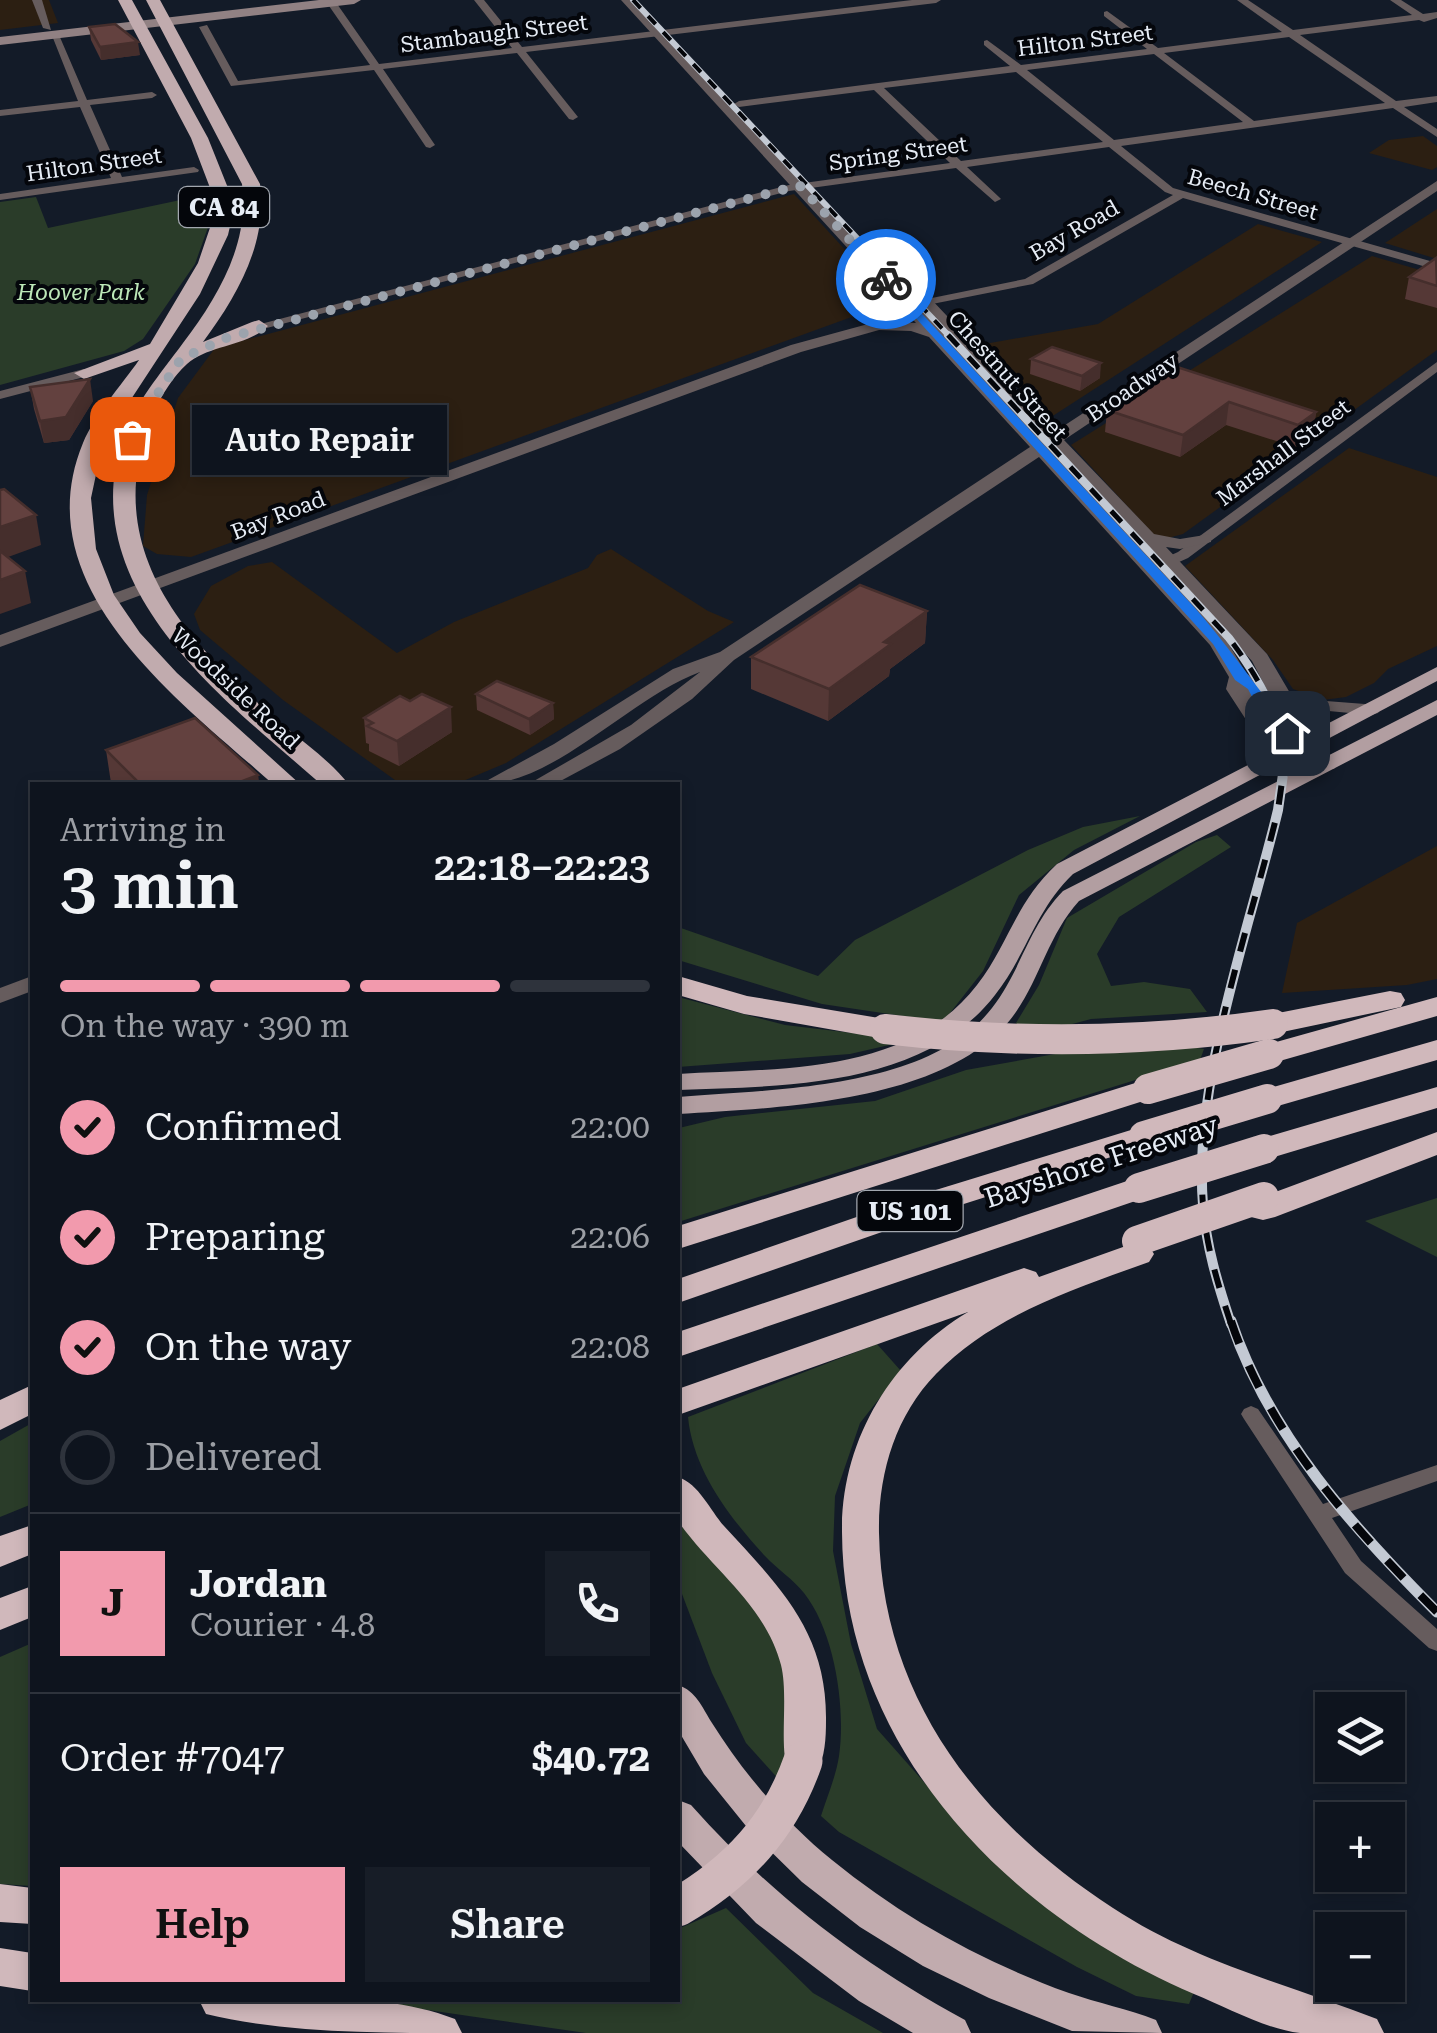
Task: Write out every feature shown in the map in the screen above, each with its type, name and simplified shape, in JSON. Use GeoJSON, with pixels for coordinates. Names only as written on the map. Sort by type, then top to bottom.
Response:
{"type":"FeatureCollection","features":[{"type":"Feature","properties":{"kind":"highway","name":"Woodside Road"},"geometry":{"type":"LineString","coordinates":[[126,0],[217,174],[224,210],[214,254],[93,442],[84,468],[80,519],[86,558],[106,603],[161,670],[287,782]]}},
{"type":"Feature","properties":{"kind":"highway","name":"Woodside Road"},"geometry":{"type":"LineString","coordinates":[[159,13],[251,184],[255,206],[250,244],[213,315],[144,414],[132,439],[124,473],[124,537],[145,589],[185,643],[334,782]]}},
{"type":"Feature","properties":{"kind":"highway"},"geometry":{"type":"LineString","coordinates":[[213,315],[234,326],[259,326]]}},
{"type":"Feature","properties":{"kind":"highway"},"geometry":{"type":"LineString","coordinates":[[181,359],[259,326]]}},
{"type":"Feature","properties":{"kind":"highway"},"geometry":{"type":"LineString","coordinates":[[84,373],[153,349]]}},
{"type":"Feature","properties":{"kind":"highway"},"geometry":{"type":"LineString","coordinates":[[84,373],[113,374],[131,382]]}},
{"type":"Feature","properties":{"kind":"highway"},"geometry":{"type":"LineString","coordinates":[[680,986],[744,1005],[885,1029],[966,1038],[1076,1042],[1192,1036],[1271,1039],[1437,1006]]}},
{"type":"Feature","properties":{"kind":"highway"},"geometry":{"type":"LineString","coordinates":[[680,1237],[1148,1089],[1271,1039],[1437,990]]}},
{"type":"Feature","properties":{"kind":"highway","name":"Bayshore Freeway"},"geometry":{"type":"LineString","coordinates":[[680,1290],[937,1201],[1437,1050]]}},
{"type":"Feature","properties":{"kind":"highway","name":"Bayshore Freeway"},"geometry":{"type":"LineString","coordinates":[[680,1344],[1139,1188],[1437,1097]]}},
{"type":"Feature","properties":{"kind":"highway"},"geometry":{"type":"LineString","coordinates":[[680,1401],[1137,1248],[1437,1142]]}},
{"type":"Feature","properties":{"kind":"highway"},"geometry":{"type":"LineString","coordinates":[[1137,1248],[993,1313],[925,1364],[898,1396],[878,1434],[862,1495],[860,1570],[872,1642],[922,1749],[984,1827],[1058,1892],[1139,1947],[1187,1971],[1285,2010],[1362,2033]]}},
{"type":"Feature","properties":{"kind":"highway"},"geometry":{"type":"LineString","coordinates":[[0,1417],[30,1399]]}},
{"type":"Feature","properties":{"kind":"highway"},"geometry":{"type":"LineString","coordinates":[[680,1494],[708,1536],[756,1584],[786,1625],[804,1674],[808,1702],[803,1760],[784,1810],[766,1837],[718,1883],[680,1906]]}},
{"type":"Feature","properties":{"kind":"highway"},"geometry":{"type":"LineString","coordinates":[[0,1552],[30,1540]]}},
{"type":"Feature","properties":{"kind":"highway"},"geometry":{"type":"LineString","coordinates":[[0,1614],[30,1602]]}},
{"type":"Feature","properties":{"kind":"highway"},"geometry":{"type":"LineString","coordinates":[[680,1703],[709,1753],[761,1817],[857,1903],[982,1977],[1074,2014],[1142,2033]]}},
{"type":"Feature","properties":{"kind":"highway"},"geometry":{"type":"LineString","coordinates":[[680,1818],[739,1886],[776,1920],[858,1980],[950,2033]]}},
{"type":"Feature","properties":{"kind":"highway"},"geometry":{"type":"LineString","coordinates":[[0,1903],[30,1906]]}},
{"type":"Feature","properties":{"kind":"highway"},"geometry":{"type":"LineString","coordinates":[[0,1967],[30,1972]]}},
{"type":"Feature","properties":{"kind":"highway"},"geometry":{"type":"LineString","coordinates":[[234,2002],[440,2033]]}},
{"type":"Feature","properties":{"kind":"main road"},"geometry":{"type":"LineString","coordinates":[[0,37],[139,22],[159,13],[312,0]]}},
{"type":"Feature","properties":{"kind":"main road"},"geometry":{"type":"LineString","coordinates":[[159,13],[354,0]]}},
{"type":"Feature","properties":{"kind":"main road"},"geometry":{"type":"LineString","coordinates":[[680,1082],[843,1067],[924,1046],[975,1006],[1024,914],[1065,869],[1437,673]]}},
{"type":"Feature","properties":{"kind":"main road"},"geometry":{"type":"LineString","coordinates":[[680,1106],[854,1085],[941,1062],[983,1034],[1000,1015],[1043,926],[1071,896],[1437,706]]}},
{"type":"Feature","properties":{"kind":"street"},"geometry":{"type":"LineString","coordinates":[[37,0],[118,181]]}},
{"type":"Feature","properties":{"kind":"street"},"geometry":{"type":"LineString","coordinates":[[479,0],[573,117]]}},
{"type":"Feature","properties":{"kind":"street","name":"Chestnut Street"},"geometry":{"type":"LineString","coordinates":[[627,0],[739,104],[933,334],[1149,538],[1260,658],[1283,697],[1303,744]]}},
{"type":"Feature","properties":{"kind":"street","name":"Chestnut Street"},"geometry":{"type":"LineString","coordinates":[[640,0],[665,34],[926,303],[1218,642],[1240,677],[1254,687],[1267,713],[1326,765]]}},
{"type":"Feature","properties":{"kind":"street","name":"Stambaugh Street"},"geometry":{"type":"LineString","coordinates":[[204,28],[235,84],[665,34],[799,12],[936,0]]}},
{"type":"Feature","properties":{"kind":"street"},"geometry":{"type":"LineString","coordinates":[[1242,0],[1437,134]]}},
{"type":"Feature","properties":{"kind":"street"},"geometry":{"type":"LineString","coordinates":[[1395,0],[1437,26]]}},
{"type":"Feature","properties":{"kind":"street"},"geometry":{"type":"LineString","coordinates":[[332,3],[430,145]]}},
{"type":"Feature","properties":{"kind":"street"},"geometry":{"type":"LineString","coordinates":[[1106,14],[1252,124]]}},
{"type":"Feature","properties":{"kind":"street","name":"Hilton Street"},"geometry":{"type":"LineString","coordinates":[[739,104],[1437,15]]}},
{"type":"Feature","properties":{"kind":"street","name":"Beech Street"},"geometry":{"type":"LineString","coordinates":[[986,43],[1159,185],[1180,195],[1437,267]]}},
{"type":"Feature","properties":{"kind":"street"},"geometry":{"type":"LineString","coordinates":[[876,86],[995,199]]}},
{"type":"Feature","properties":{"kind":"street"},"geometry":{"type":"LineString","coordinates":[[0,113],[152,94]]}},
{"type":"Feature","properties":{"kind":"street","name":"Spring Street"},"geometry":{"type":"LineString","coordinates":[[259,326],[808,185],[1437,99]]}},
{"type":"Feature","properties":{"kind":"street","name":"Hilton Street"},"geometry":{"type":"LineString","coordinates":[[0,197],[194,170]]}},
{"type":"Feature","properties":{"kind":"street","name":"Broadway"},"geometry":{"type":"LineString","coordinates":[[542,782],[676,702],[702,684],[728,656],[1437,184]]}},
{"type":"Feature","properties":{"kind":"street","name":"Bay Road"},"geometry":{"type":"LineString","coordinates":[[926,303],[1029,282],[1180,195]]}},
{"type":"Feature","properties":{"kind":"street","name":"Bay Road"},"geometry":{"type":"LineString","coordinates":[[797,348],[812,337],[908,302]]}},
{"type":"Feature","properties":{"kind":"street","name":"Bay Road"},"geometry":{"type":"LineString","coordinates":[[0,641],[797,348],[822,344],[885,322],[910,324],[933,334]]}},
{"type":"Feature","properties":{"kind":"street","name":"Marshall Street"},"geometry":{"type":"LineString","coordinates":[[1152,569],[1171,562],[1205,538],[1437,366]]}},
{"type":"Feature","properties":{"kind":"street"},"geometry":{"type":"LineString","coordinates":[[0,395],[84,373]]}},
{"type":"Feature","properties":{"kind":"street"},"geometry":{"type":"LineString","coordinates":[[1149,538],[1180,544],[1205,538]]}},
{"type":"Feature","properties":{"kind":"street","name":"Broadway"},"geometry":{"type":"LineString","coordinates":[[495,782],[561,748],[680,673],[728,656]]}},
{"type":"Feature","properties":{"kind":"street"},"geometry":{"type":"LineString","coordinates":[[1240,677],[1236,689],[1246,711],[1269,738],[1272,758]]}},
{"type":"Feature","properties":{"kind":"street"},"geometry":{"type":"LineString","coordinates":[[1283,697],[1312,706],[1370,709]]}},
{"type":"Feature","properties":{"kind":"street"},"geometry":{"type":"LineString","coordinates":[[0,996],[30,984]]}},
{"type":"Feature","properties":{"kind":"street"},"geometry":{"type":"LineString","coordinates":[[1251,1414],[1353,1567],[1437,1642]]}},
{"type":"Feature","properties":{"kind":"street"},"geometry":{"type":"LineString","coordinates":[[1320,1514],[1437,1473]]}},
{"type":"Feature","properties":{"kind":"shaded area"},"geometry":{"type":"Polygon","coordinates":[[[0,0],[49,0],[58,23],[0,30],[0,0]]]}},
{"type":"Feature","properties":{"kind":"shaded area"},"geometry":{"type":"Polygon","coordinates":[[[1423,136],[1437,146],[1437,167],[1432,170],[1369,153],[1389,140],[1423,136]]]}},
{"type":"Feature","properties":{"kind":"shaded area"},"geometry":{"type":"Polygon","coordinates":[[[794,194],[893,302],[191,557],[157,554],[143,546],[147,495],[178,398],[215,348],[794,194]]]}},
{"type":"Feature","properties":{"kind":"shaded area"},"geometry":{"type":"Polygon","coordinates":[[[1437,209],[1437,259],[1385,243],[1437,209]]]}},
{"type":"Feature","properties":{"kind":"shaded area"},"geometry":{"type":"Polygon","coordinates":[[[1258,224],[1322,242],[1048,419],[979,345],[1098,324],[1258,224]]]}},
{"type":"Feature","properties":{"kind":"shaded area"},"geometry":{"type":"Polygon","coordinates":[[[1372,256],[1437,275],[1437,350],[1183,534],[1168,538],[1154,535],[1071,445],[1372,256]]]}},
{"type":"Feature","properties":{"kind":"shaded area"},"geometry":{"type":"Polygon","coordinates":[[[1349,448],[1437,477],[1437,646],[1388,669],[1374,683],[1346,697],[1323,700],[1293,689],[1273,660],[1185,566],[1349,448]]]}},
{"type":"Feature","properties":{"kind":"shaded area"},"geometry":{"type":"Polygon","coordinates":[[[611,549],[708,611],[734,622],[506,763],[461,782],[398,782],[283,700],[200,630],[194,614],[211,586],[248,566],[272,562],[397,653],[454,622],[588,568],[597,555],[611,549]]]}},
{"type":"Feature","properties":{"kind":"shaded area"},"geometry":{"type":"Polygon","coordinates":[[[1437,846],[1437,979],[1407,985],[1282,993],[1297,923],[1437,846]]]}},
{"type":"Feature","properties":{"kind":"green space","name":"Hoover Park"},"geometry":{"type":"Polygon","coordinates":[[[204,195],[212,216],[195,264],[143,339],[124,351],[0,385],[0,202],[36,197],[48,228],[204,195]]]}},
{"type":"Feature","properties":{"kind":"green space"},"geometry":{"type":"Polygon","coordinates":[[[1140,816],[1074,850],[1019,895],[983,971],[943,1022],[822,1004],[680,961],[680,928],[818,976],[855,940],[1028,850],[1083,827],[1140,816]]]}},
{"type":"Feature","properties":{"kind":"green space"},"geometry":{"type":"Polygon","coordinates":[[[1217,835],[1231,847],[1119,917],[1097,954],[1111,986],[1144,982],[1190,989],[1207,1012],[1013,1028],[1039,985],[1067,918],[1196,842],[1217,835]]]}},
{"type":"Feature","properties":{"kind":"green space"},"geometry":{"type":"Polygon","coordinates":[[[680,998],[785,1025],[911,1040],[850,1054],[680,1067],[680,998]]]}},
{"type":"Feature","properties":{"kind":"green space"},"geometry":{"type":"Polygon","coordinates":[[[1185,1046],[1204,1049],[1200,1060],[680,1221],[680,1128],[725,1117],[875,1101],[966,1070],[1055,1054],[1185,1046]]]}},
{"type":"Feature","properties":{"kind":"green space"},"geometry":{"type":"Polygon","coordinates":[[[1437,1198],[1437,1257],[1365,1221],[1437,1198]]]}},
{"type":"Feature","properties":{"kind":"green space"},"geometry":{"type":"Polygon","coordinates":[[[877,1344],[901,1371],[860,1423],[835,1496],[833,1551],[851,1644],[877,1729],[954,1816],[1194,1992],[1189,2004],[1136,1996],[1077,1967],[839,1832],[821,1816],[836,1771],[841,1737],[836,1672],[824,1628],[804,1593],[752,1541],[715,1492],[697,1456],[688,1417],[877,1344]]]}},
{"type":"Feature","properties":{"kind":"green space"},"geometry":{"type":"Polygon","coordinates":[[[30,1424],[30,1505],[0,1517],[0,1441],[30,1424]]]}},
{"type":"Feature","properties":{"kind":"green space"},"geometry":{"type":"Polygon","coordinates":[[[680,1510],[746,1585],[792,1679],[782,1783],[746,1743],[712,1673],[680,1589],[680,1510]]]}},
{"type":"Feature","properties":{"kind":"green space"},"geometry":{"type":"Polygon","coordinates":[[[30,1644],[30,1886],[0,1884],[0,1657],[30,1644]]]}},
{"type":"Feature","properties":{"kind":"green space"},"geometry":{"type":"Polygon","coordinates":[[[726,1908],[813,1993],[883,2033],[586,2033],[373,2002],[680,2002],[680,1928],[726,1908]]]}},
{"type":"Feature","properties":{"kind":"building"},"geometry":{"type":"Polygon","coordinates":[[[115,24],[138,42],[100,47],[89,27],[115,24]]]}},
{"type":"Feature","properties":{"kind":"building"},"geometry":{"type":"Polygon","coordinates":[[[1436,258],[1437,286],[1409,277],[1436,258]]]}},
{"type":"Feature","properties":{"kind":"building"},"geometry":{"type":"Polygon","coordinates":[[[1052,347],[1101,363],[1082,376],[1031,359],[1052,347]]]}},
{"type":"Feature","properties":{"kind":"building"},"geometry":{"type":"Polygon","coordinates":[[[1174,366],[1316,412],[1298,425],[1229,402],[1183,435],[1107,410],[1174,366]]]}},
{"type":"Feature","properties":{"kind":"building"},"geometry":{"type":"Polygon","coordinates":[[[90,379],[66,417],[40,421],[30,387],[90,379]]]}},
{"type":"Feature","properties":{"kind":"building"},"geometry":{"type":"Polygon","coordinates":[[[4,489],[36,515],[0,527],[0,490],[4,489]]]}},
{"type":"Feature","properties":{"kind":"building"},"geometry":{"type":"Polygon","coordinates":[[[0,551],[25,571],[0,580],[0,551]]]}},
{"type":"Feature","properties":{"kind":"building"},"geometry":{"type":"Polygon","coordinates":[[[860,585],[927,611],[884,642],[891,644],[829,689],[751,657],[860,585]]]}},
{"type":"Feature","properties":{"kind":"building"},"geometry":{"type":"Polygon","coordinates":[[[497,681],[553,703],[529,719],[476,694],[497,681]]]}},
{"type":"Feature","properties":{"kind":"building"},"geometry":{"type":"Polygon","coordinates":[[[422,694],[451,707],[397,741],[367,726],[373,723],[364,718],[400,696],[410,701],[422,694]]]}},
{"type":"Feature","properties":{"kind":"building"},"geometry":{"type":"Polygon","coordinates":[[[195,718],[258,775],[240,782],[138,782],[106,750],[195,718]]]}},
{"type":"Feature","properties":{"kind":"railway"},"geometry":{"type":"LineString","coordinates":[[633,0],[951,338]]}},
{"type":"Feature","properties":{"kind":"railway"},"geometry":{"type":"LineString","coordinates":[[948,335],[1229,638],[1267,699],[1279,733],[1284,768]]}},
{"type":"Feature","properties":{"kind":"railway"},"geometry":{"type":"LineString","coordinates":[[1231,1324],[1213,1265],[1203,1205],[1206,1108],[1226,1007],[1278,810],[1284,768]]}},
{"type":"Feature","properties":{"kind":"railway"},"geometry":{"type":"LineString","coordinates":[[1231,1321],[1268,1403],[1317,1478],[1375,1548],[1437,1612]]}},
{"type":"Feature","properties":{"kind":"way so far"},"geometry":{"type":"LineString","coordinates":[[132,439],[181,359],[226,338],[259,326],[789,188],[800,186],[886,279]]}},
{"type":"Feature","properties":{"kind":"place","name":"Auto Repair"},"geometry":{"type":"Point","coordinates":[132,439]}},
{"type":"Feature","properties":{"kind":"route"},"geometry":{"type":"LineString","coordinates":[[886,279],[1190,610],[1218,642],[1240,677],[1254,687],[1267,713],[1287,733]]}}]}
